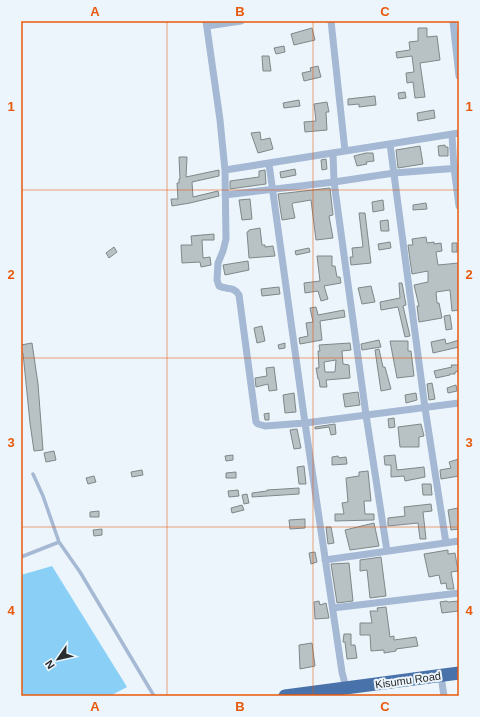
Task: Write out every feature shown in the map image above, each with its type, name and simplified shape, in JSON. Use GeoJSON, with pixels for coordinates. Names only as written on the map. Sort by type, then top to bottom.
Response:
{"type":"FeatureCollection","features":[{"type":"Feature","properties":{"kind":"highway","name":"Kisumu Road"},"geometry":{"type":"LineString","coordinates":[[285,696],[459,673]]}},
{"type":"Feature","properties":{"kind":"street"},"geometry":{"type":"LineString","coordinates":[[241,21],[206,23],[220,120],[225,170],[226,239],[218,262],[217,280],[219,286],[225,289],[232,288],[236,290],[239,295],[256,422],[265,426],[305,423],[459,404]]}},
{"type":"Feature","properties":{"kind":"street"},"geometry":{"type":"LineString","coordinates":[[331,21],[345,151]]}},
{"type":"Feature","properties":{"kind":"street"},"geometry":{"type":"LineString","coordinates":[[453,21],[459,76]]}},
{"type":"Feature","properties":{"kind":"street"},"geometry":{"type":"LineString","coordinates":[[225,170],[455,134],[459,206]]}},
{"type":"Feature","properties":{"kind":"street"},"geometry":{"type":"LineString","coordinates":[[390,144],[425,408],[446,542]]}},
{"type":"Feature","properties":{"kind":"street"},"geometry":{"type":"LineString","coordinates":[[333,153],[334,182],[366,415],[387,550]]}},
{"type":"Feature","properties":{"kind":"street"},"geometry":{"type":"LineString","coordinates":[[269,164],[325,560],[342,672],[346,688]]}},
{"type":"Feature","properties":{"kind":"street"},"geometry":{"type":"LineString","coordinates":[[225,195],[394,173],[456,168]]}},
{"type":"Feature","properties":{"kind":"street"},"geometry":{"type":"LineString","coordinates":[[325,560],[459,541]]}},
{"type":"Feature","properties":{"kind":"street"},"geometry":{"type":"LineString","coordinates":[[333,608],[459,593]]}},
{"type":"Feature","properties":{"kind":"street"},"geometry":{"type":"LineString","coordinates":[[441,676],[444,696]]}},
{"type":"Feature","properties":{"kind":"lane"},"geometry":{"type":"LineString","coordinates":[[34,474],[59,542],[80,572],[154,696]]}},
{"type":"Feature","properties":{"kind":"lane"},"geometry":{"type":"LineString","coordinates":[[21,557],[59,542]]}},
{"type":"Feature","properties":{"kind":"shaded area"},"geometry":{"type":"Polygon","coordinates":[[[52,566],[127,687],[110,696],[21,696],[21,575],[52,566]]]}},
{"type":"Feature","properties":{"kind":"building"},"geometry":{"type":"Polygon","coordinates":[[[312,28],[315,40],[294,45],[291,34],[312,28]]]}},
{"type":"Feature","properties":{"kind":"building"},"geometry":{"type":"Polygon","coordinates":[[[418,28],[427,28],[427,37],[437,36],[440,60],[420,63],[425,97],[415,98],[413,82],[407,83],[406,73],[414,72],[412,56],[397,58],[396,52],[410,50],[409,42],[418,41],[418,28]]]}},
{"type":"Feature","properties":{"kind":"building"},"geometry":{"type":"Polygon","coordinates":[[[284,46],[285,52],[276,54],[274,48],[284,46]]]}},
{"type":"Feature","properties":{"kind":"building"},"geometry":{"type":"Polygon","coordinates":[[[262,56],[269,56],[271,71],[263,71],[262,56]]]}},
{"type":"Feature","properties":{"kind":"building"},"geometry":{"type":"Polygon","coordinates":[[[318,66],[321,77],[304,81],[302,73],[311,71],[310,68],[318,66]]]}},
{"type":"Feature","properties":{"kind":"building"},"geometry":{"type":"Polygon","coordinates":[[[405,92],[406,98],[399,99],[398,93],[405,92]]]}},
{"type":"Feature","properties":{"kind":"building"},"geometry":{"type":"Polygon","coordinates":[[[375,96],[376,105],[359,107],[359,104],[348,105],[348,99],[375,96]]]}},
{"type":"Feature","properties":{"kind":"building"},"geometry":{"type":"Polygon","coordinates":[[[299,100],[300,106],[284,108],[283,103],[299,100]]]}},
{"type":"Feature","properties":{"kind":"building"},"geometry":{"type":"Polygon","coordinates":[[[327,102],[329,112],[326,112],[327,130],[305,132],[304,122],[316,121],[314,104],[327,102]]]}},
{"type":"Feature","properties":{"kind":"building"},"geometry":{"type":"Polygon","coordinates":[[[434,110],[435,118],[418,121],[417,113],[434,110]]]}},
{"type":"Feature","properties":{"kind":"building"},"geometry":{"type":"Polygon","coordinates":[[[260,132],[261,140],[270,138],[273,149],[258,153],[251,133],[260,132]]]}},
{"type":"Feature","properties":{"kind":"building"},"geometry":{"type":"Polygon","coordinates":[[[445,145],[445,147],[448,147],[448,156],[439,156],[438,146],[445,145]]]}},
{"type":"Feature","properties":{"kind":"building"},"geometry":{"type":"Polygon","coordinates":[[[420,146],[423,164],[398,168],[396,150],[420,146]]]}},
{"type":"Feature","properties":{"kind":"building"},"geometry":{"type":"Polygon","coordinates":[[[373,153],[374,161],[366,162],[367,164],[357,166],[354,156],[373,153]]]}},
{"type":"Feature","properties":{"kind":"building"},"geometry":{"type":"Polygon","coordinates":[[[179,157],[187,157],[186,177],[219,170],[219,176],[192,182],[193,197],[218,191],[219,196],[172,206],[171,199],[178,199],[177,183],[179,183],[180,179],[179,157]]]}},
{"type":"Feature","properties":{"kind":"building"},"geometry":{"type":"Polygon","coordinates":[[[326,159],[327,169],[322,170],[321,160],[326,159]]]}},
{"type":"Feature","properties":{"kind":"building"},"geometry":{"type":"Polygon","coordinates":[[[295,169],[296,175],[281,178],[280,172],[295,169]]]}},
{"type":"Feature","properties":{"kind":"building"},"geometry":{"type":"Polygon","coordinates":[[[265,170],[266,184],[230,189],[230,181],[259,177],[259,171],[265,170]]]}},
{"type":"Feature","properties":{"kind":"building"},"geometry":{"type":"Polygon","coordinates":[[[330,188],[333,215],[329,216],[333,238],[316,240],[311,200],[293,203],[295,218],[282,220],[278,194],[330,188]]]}},
{"type":"Feature","properties":{"kind":"building"},"geometry":{"type":"Polygon","coordinates":[[[250,199],[252,219],[242,220],[239,200],[250,199]]]}},
{"type":"Feature","properties":{"kind":"building"},"geometry":{"type":"Polygon","coordinates":[[[383,200],[384,210],[373,212],[372,202],[383,200]]]}},
{"type":"Feature","properties":{"kind":"building"},"geometry":{"type":"Polygon","coordinates":[[[426,203],[427,209],[413,210],[413,205],[426,203]]]}},
{"type":"Feature","properties":{"kind":"building"},"geometry":{"type":"Polygon","coordinates":[[[359,213],[365,213],[371,263],[351,265],[350,257],[353,257],[352,248],[363,247],[359,213]]]}},
{"type":"Feature","properties":{"kind":"building"},"geometry":{"type":"Polygon","coordinates":[[[388,220],[389,231],[381,231],[380,221],[388,220]]]}},
{"type":"Feature","properties":{"kind":"building"},"geometry":{"type":"Polygon","coordinates":[[[260,228],[262,245],[265,245],[265,247],[273,246],[275,256],[249,258],[247,232],[249,230],[260,228]]]}},
{"type":"Feature","properties":{"kind":"building"},"geometry":{"type":"Polygon","coordinates":[[[214,234],[214,240],[202,240],[203,258],[210,257],[211,265],[201,267],[200,262],[182,263],[181,245],[192,245],[191,236],[214,234]]]}},
{"type":"Feature","properties":{"kind":"building"},"geometry":{"type":"Polygon","coordinates":[[[426,237],[427,243],[441,243],[442,251],[436,252],[438,265],[459,263],[459,310],[452,311],[450,290],[436,292],[437,303],[439,303],[442,318],[419,322],[417,306],[419,306],[414,285],[428,282],[428,271],[412,274],[408,245],[413,245],[412,239],[426,237]]]}},
{"type":"Feature","properties":{"kind":"building"},"geometry":{"type":"Polygon","coordinates":[[[390,242],[391,248],[379,250],[378,244],[390,242]]]}},
{"type":"Feature","properties":{"kind":"building"},"geometry":{"type":"Polygon","coordinates":[[[452,243],[457,243],[457,252],[452,252],[452,243]]]}},
{"type":"Feature","properties":{"kind":"building"},"geometry":{"type":"Polygon","coordinates":[[[114,247],[117,252],[109,258],[106,253],[114,247]]]}},
{"type":"Feature","properties":{"kind":"building"},"geometry":{"type":"Polygon","coordinates":[[[309,248],[310,252],[296,255],[295,251],[309,248]]]}},
{"type":"Feature","properties":{"kind":"building"},"geometry":{"type":"Polygon","coordinates":[[[317,256],[332,256],[332,266],[335,266],[337,277],[340,277],[341,283],[324,286],[328,299],[321,301],[318,291],[305,293],[304,283],[320,281],[317,256]]]}},
{"type":"Feature","properties":{"kind":"building"},"geometry":{"type":"Polygon","coordinates":[[[248,261],[249,270],[225,275],[223,265],[248,261]]]}},
{"type":"Feature","properties":{"kind":"building"},"geometry":{"type":"Polygon","coordinates":[[[399,283],[402,283],[406,305],[403,306],[410,336],[405,337],[398,307],[381,310],[380,302],[400,298],[399,283]]]}},
{"type":"Feature","properties":{"kind":"building"},"geometry":{"type":"Polygon","coordinates":[[[371,286],[375,302],[362,304],[358,288],[371,286]]]}},
{"type":"Feature","properties":{"kind":"building"},"geometry":{"type":"Polygon","coordinates":[[[279,287],[280,294],[262,296],[261,289],[279,287]]]}},
{"type":"Feature","properties":{"kind":"building"},"geometry":{"type":"Polygon","coordinates":[[[316,307],[318,315],[344,310],[345,317],[320,321],[322,340],[300,344],[299,338],[308,336],[306,323],[313,322],[310,308],[316,307]]]}},
{"type":"Feature","properties":{"kind":"building"},"geometry":{"type":"Polygon","coordinates":[[[450,315],[452,329],[446,330],[444,316],[450,315]]]}},
{"type":"Feature","properties":{"kind":"building"},"geometry":{"type":"Polygon","coordinates":[[[262,326],[265,341],[257,343],[254,328],[262,326]]]}},
{"type":"Feature","properties":{"kind":"building"},"geometry":{"type":"Polygon","coordinates":[[[445,339],[446,344],[459,340],[459,347],[433,353],[431,342],[445,339]]]}},
{"type":"Feature","properties":{"kind":"building"},"geometry":{"type":"Polygon","coordinates":[[[379,340],[381,347],[362,350],[361,344],[379,340]]]}},
{"type":"Feature","properties":{"kind":"building"},"geometry":{"type":"Polygon","coordinates":[[[390,341],[408,341],[408,351],[411,351],[414,376],[397,378],[390,341]]]}},
{"type":"Feature","properties":{"kind":"building"},"geometry":{"type":"Polygon","coordinates":[[[32,343],[38,384],[43,450],[34,451],[23,353],[21,353],[21,345],[32,343]]]}},
{"type":"Feature","properties":{"kind":"building"},"geometry":{"type":"Polygon","coordinates":[[[285,343],[285,348],[279,349],[278,345],[285,343]]]}},
{"type":"Feature","properties":{"kind":"building"},"geometry":{"type":"Polygon","coordinates":[[[350,343],[351,350],[342,351],[343,364],[349,365],[350,378],[326,380],[327,387],[320,387],[316,368],[319,368],[319,345],[350,343]],[[336,360],[324,362],[325,372],[335,372],[336,360]]]}},
{"type":"Feature","properties":{"kind":"building"},"geometry":{"type":"Polygon","coordinates":[[[379,349],[383,367],[385,367],[391,389],[381,391],[375,350],[379,349]]]}},
{"type":"Feature","properties":{"kind":"building"},"geometry":{"type":"Polygon","coordinates":[[[451,365],[459,365],[459,371],[455,372],[455,374],[436,378],[434,371],[452,367],[451,365]]]}},
{"type":"Feature","properties":{"kind":"building"},"geometry":{"type":"Polygon","coordinates":[[[274,367],[277,390],[269,391],[268,384],[256,387],[255,378],[267,376],[266,368],[274,367]]]}},
{"type":"Feature","properties":{"kind":"building"},"geometry":{"type":"Polygon","coordinates":[[[432,383],[435,399],[429,400],[427,384],[432,383]]]}},
{"type":"Feature","properties":{"kind":"building"},"geometry":{"type":"Polygon","coordinates":[[[456,385],[457,391],[448,393],[447,388],[456,385]]]}},
{"type":"Feature","properties":{"kind":"building"},"geometry":{"type":"Polygon","coordinates":[[[358,392],[360,405],[345,407],[343,394],[358,392]]]}},
{"type":"Feature","properties":{"kind":"building"},"geometry":{"type":"Polygon","coordinates":[[[294,393],[296,412],[285,413],[283,395],[294,393]]]}},
{"type":"Feature","properties":{"kind":"building"},"geometry":{"type":"Polygon","coordinates":[[[416,393],[417,400],[406,403],[405,395],[416,393]]]}},
{"type":"Feature","properties":{"kind":"building"},"geometry":{"type":"Polygon","coordinates":[[[269,413],[269,420],[265,420],[264,414],[269,413]]]}},
{"type":"Feature","properties":{"kind":"building"},"geometry":{"type":"Polygon","coordinates":[[[394,418],[395,427],[389,428],[388,419],[394,418]]]}},
{"type":"Feature","properties":{"kind":"building"},"geometry":{"type":"Polygon","coordinates":[[[335,424],[336,434],[331,435],[329,427],[315,429],[315,427],[335,424]]]}},
{"type":"Feature","properties":{"kind":"building"},"geometry":{"type":"Polygon","coordinates":[[[421,424],[424,436],[419,437],[419,447],[400,447],[398,427],[421,424]]]}},
{"type":"Feature","properties":{"kind":"building"},"geometry":{"type":"Polygon","coordinates":[[[297,429],[301,448],[294,449],[290,430],[297,429]]]}},
{"type":"Feature","properties":{"kind":"building"},"geometry":{"type":"Polygon","coordinates":[[[54,451],[56,460],[46,462],[44,453],[54,451]]]}},
{"type":"Feature","properties":{"kind":"building"},"geometry":{"type":"Polygon","coordinates":[[[233,455],[233,460],[226,461],[225,456],[233,455]]]}},
{"type":"Feature","properties":{"kind":"building"},"geometry":{"type":"Polygon","coordinates":[[[395,455],[397,470],[424,467],[425,477],[405,481],[404,476],[391,477],[391,465],[385,465],[384,456],[395,455]]]}},
{"type":"Feature","properties":{"kind":"building"},"geometry":{"type":"Polygon","coordinates":[[[338,456],[339,458],[346,457],[347,464],[332,465],[332,457],[338,456]]]}},
{"type":"Feature","properties":{"kind":"building"},"geometry":{"type":"Polygon","coordinates":[[[459,459],[459,476],[441,479],[440,470],[451,468],[449,462],[459,459]]]}},
{"type":"Feature","properties":{"kind":"building"},"geometry":{"type":"Polygon","coordinates":[[[304,466],[306,484],[299,484],[297,467],[304,466]]]}},
{"type":"Feature","properties":{"kind":"building"},"geometry":{"type":"Polygon","coordinates":[[[142,470],[143,475],[132,477],[131,472],[142,470]]]}},
{"type":"Feature","properties":{"kind":"building"},"geometry":{"type":"Polygon","coordinates":[[[368,471],[371,501],[364,501],[365,514],[374,514],[374,520],[335,521],[335,514],[344,514],[342,503],[348,502],[346,478],[359,476],[359,472],[368,471]]]}},
{"type":"Feature","properties":{"kind":"building"},"geometry":{"type":"Polygon","coordinates":[[[236,472],[236,478],[226,478],[226,473],[236,472]]]}},
{"type":"Feature","properties":{"kind":"building"},"geometry":{"type":"Polygon","coordinates":[[[94,476],[96,482],[88,484],[86,478],[94,476]]]}},
{"type":"Feature","properties":{"kind":"building"},"geometry":{"type":"Polygon","coordinates":[[[422,484],[431,484],[432,495],[423,495],[422,484]]]}},
{"type":"Feature","properties":{"kind":"building"},"geometry":{"type":"Polygon","coordinates":[[[299,488],[299,494],[252,497],[252,493],[267,490],[299,488]]]}},
{"type":"Feature","properties":{"kind":"building"},"geometry":{"type":"Polygon","coordinates":[[[238,490],[239,496],[229,497],[228,491],[238,490]]]}},
{"type":"Feature","properties":{"kind":"building"},"geometry":{"type":"Polygon","coordinates":[[[247,494],[249,503],[244,504],[242,495],[247,494]]]}},
{"type":"Feature","properties":{"kind":"building"},"geometry":{"type":"Polygon","coordinates":[[[431,504],[432,511],[423,512],[426,539],[420,539],[418,523],[388,526],[388,518],[405,516],[404,507],[431,504]]]}},
{"type":"Feature","properties":{"kind":"building"},"geometry":{"type":"Polygon","coordinates":[[[242,505],[244,510],[232,513],[231,508],[242,505]]]}},
{"type":"Feature","properties":{"kind":"building"},"geometry":{"type":"Polygon","coordinates":[[[458,508],[459,529],[451,530],[448,510],[458,508]]]}},
{"type":"Feature","properties":{"kind":"building"},"geometry":{"type":"Polygon","coordinates":[[[99,511],[99,517],[90,517],[90,512],[99,511]]]}},
{"type":"Feature","properties":{"kind":"building"},"geometry":{"type":"Polygon","coordinates":[[[305,519],[305,528],[290,529],[289,520],[305,519]]]}},
{"type":"Feature","properties":{"kind":"building"},"geometry":{"type":"Polygon","coordinates":[[[374,523],[379,546],[350,550],[345,530],[374,523]]]}},
{"type":"Feature","properties":{"kind":"building"},"geometry":{"type":"Polygon","coordinates":[[[326,527],[331,527],[334,543],[328,544],[326,527]]]}},
{"type":"Feature","properties":{"kind":"building"},"geometry":{"type":"Polygon","coordinates":[[[102,529],[102,535],[94,536],[93,530],[102,529]]]}},
{"type":"Feature","properties":{"kind":"building"},"geometry":{"type":"Polygon","coordinates":[[[448,550],[448,554],[455,553],[458,571],[451,572],[454,589],[447,589],[446,583],[441,584],[439,575],[429,577],[424,554],[448,550]]]}},
{"type":"Feature","properties":{"kind":"building"},"geometry":{"type":"Polygon","coordinates":[[[315,552],[317,562],[311,564],[309,553],[315,552]]]}},
{"type":"Feature","properties":{"kind":"building"},"geometry":{"type":"Polygon","coordinates":[[[381,557],[386,596],[370,598],[367,570],[360,571],[360,560],[381,557]]]}},
{"type":"Feature","properties":{"kind":"building"},"geometry":{"type":"Polygon","coordinates":[[[349,563],[353,601],[337,603],[331,564],[349,563]]]}},
{"type":"Feature","properties":{"kind":"building"},"geometry":{"type":"Polygon","coordinates":[[[319,601],[320,605],[326,603],[329,618],[315,619],[314,602],[319,601]]]}},
{"type":"Feature","properties":{"kind":"building"},"geometry":{"type":"Polygon","coordinates":[[[459,601],[459,611],[442,613],[440,602],[459,601]]]}},
{"type":"Feature","properties":{"kind":"building"},"geometry":{"type":"Polygon","coordinates":[[[386,607],[390,637],[394,636],[394,640],[416,637],[418,646],[396,649],[396,651],[384,653],[384,650],[371,651],[370,635],[360,635],[360,623],[372,623],[370,611],[378,611],[377,608],[386,607]]]}},
{"type":"Feature","properties":{"kind":"building"},"geometry":{"type":"Polygon","coordinates":[[[344,634],[351,634],[351,645],[355,645],[357,658],[347,659],[345,642],[343,642],[344,634]]]}},
{"type":"Feature","properties":{"kind":"building"},"geometry":{"type":"Polygon","coordinates":[[[312,643],[315,666],[300,669],[299,645],[312,643]]]}}]}
